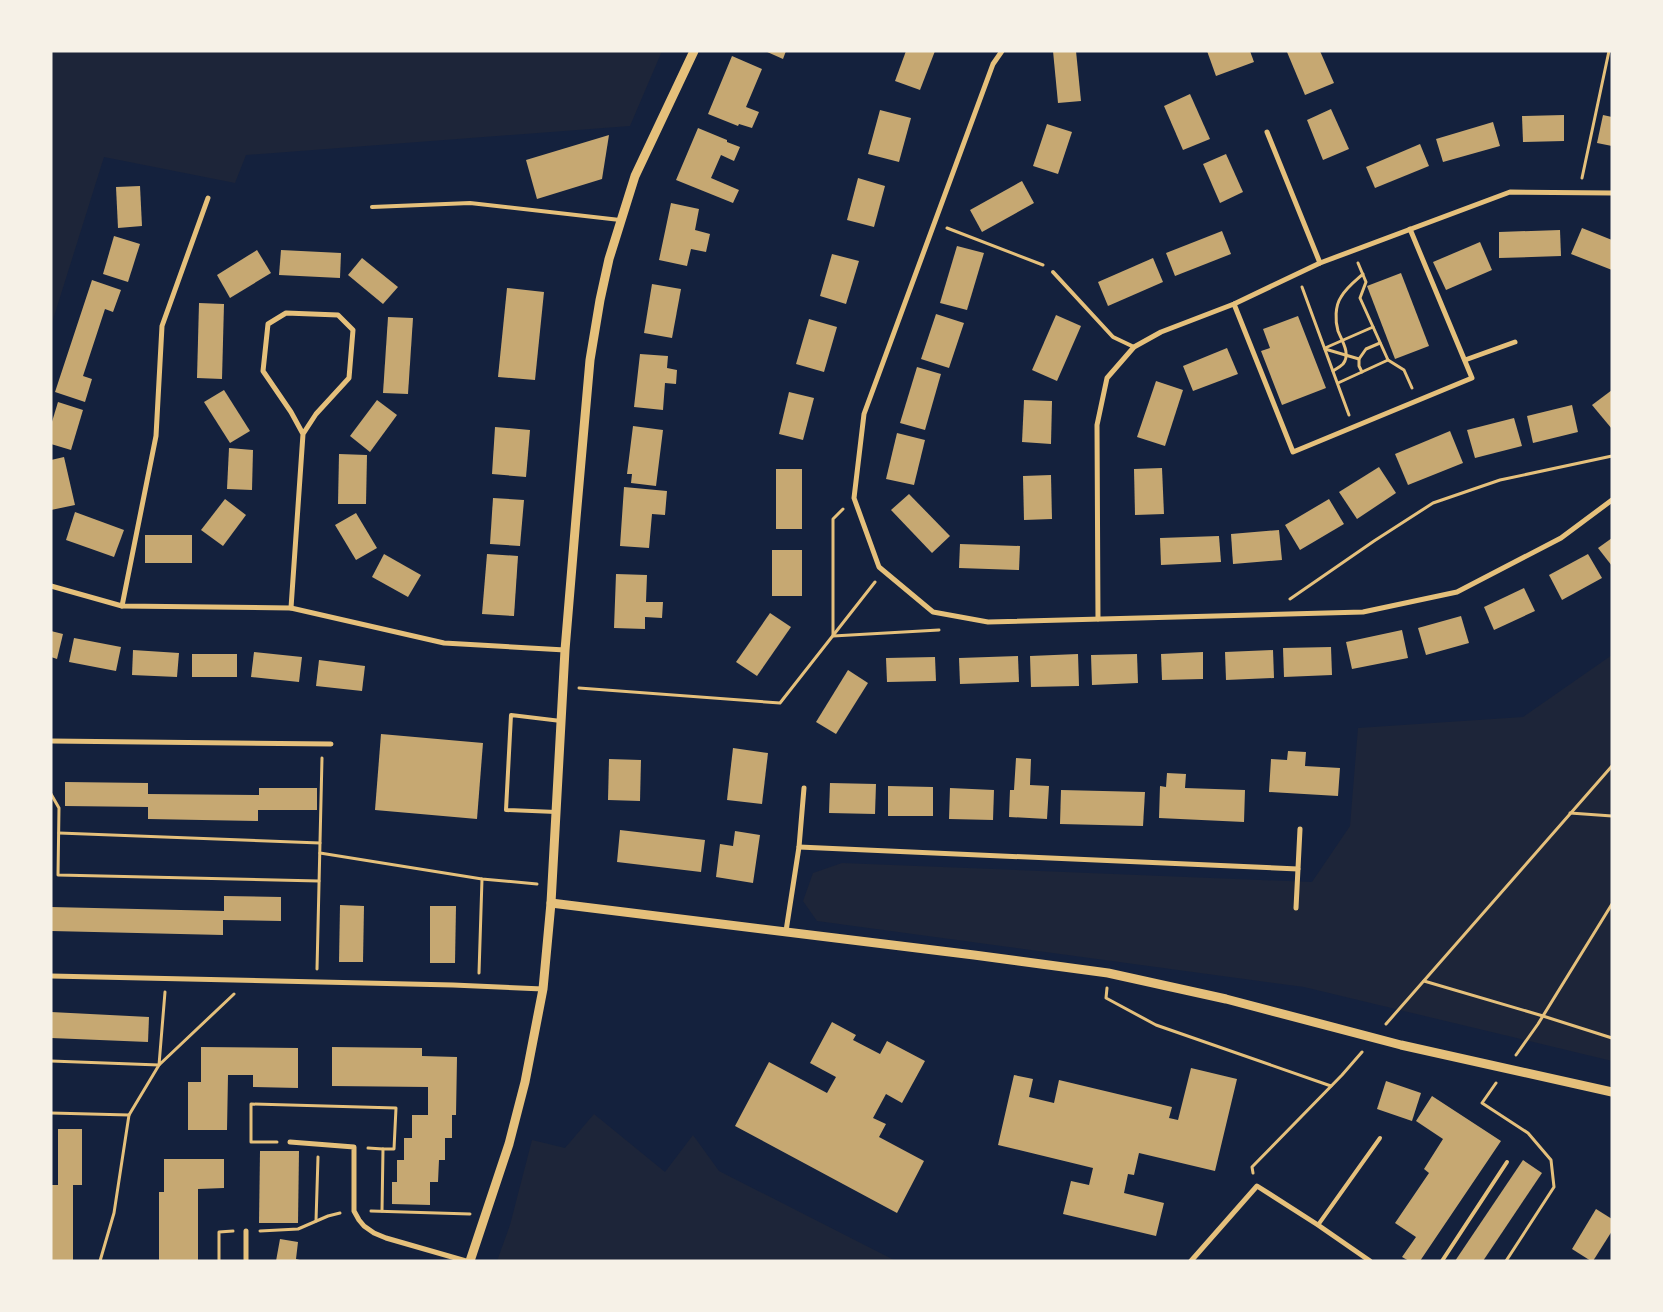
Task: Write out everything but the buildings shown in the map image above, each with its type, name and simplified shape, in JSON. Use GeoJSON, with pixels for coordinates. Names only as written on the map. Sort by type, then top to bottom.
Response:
{"type":"FeatureCollection","features":[{"type":"Feature","properties":{"kind":"street"},"geometry":{"type":"LineString","coordinates":[[290,1142],[354,1146],[354,1210],[364,1226],[374,1233],[468,1261],[509,1144],[525,1082],[543,989],[557,812],[565,650],[590,360],[602,292],[620,220],[635,176],[694,51]]}},
{"type":"Feature","properties":{"kind":"street"},"geometry":{"type":"LineString","coordinates":[[1002,51],[992,64],[864,414],[854,498],[879,567],[933,612],[988,622],[1363,612],[1457,592],[1561,538],[1612,500]]}},
{"type":"Feature","properties":{"kind":"street"},"geometry":{"type":"LineString","coordinates":[[1267,132],[1320,263]]}},
{"type":"Feature","properties":{"kind":"street"},"geometry":{"type":"LineString","coordinates":[[1098,619],[1097,425],[1107,378],[1134,347],[1161,332],[1234,304],[1320,263],[1510,192],[1612,193]]}},
{"type":"Feature","properties":{"kind":"street"},"geometry":{"type":"LineString","coordinates":[[122,606],[156,436],[162,326],[208,198]]}},
{"type":"Feature","properties":{"kind":"street"},"geometry":{"type":"LineString","coordinates":[[1234,304],[1293,452],[1472,378],[1410,229]]}},
{"type":"Feature","properties":{"kind":"street"},"geometry":{"type":"LineString","coordinates":[[291,608],[303,434],[316,414],[349,378],[353,330],[338,315],[286,313],[268,324],[263,371],[291,412],[303,434]]}},
{"type":"Feature","properties":{"kind":"street"},"geometry":{"type":"LineString","coordinates":[[1465,360],[1514,342]]}},
{"type":"Feature","properties":{"kind":"street"},"geometry":{"type":"LineString","coordinates":[[51,586],[122,606],[291,608],[444,643],[565,650]]}},
{"type":"Feature","properties":{"kind":"street"},"geometry":{"type":"LineString","coordinates":[[51,741],[331,744]]}},
{"type":"Feature","properties":{"kind":"street"},"geometry":{"type":"LineString","coordinates":[[786,931],[799,846],[804,788]]}},
{"type":"Feature","properties":{"kind":"street"},"geometry":{"type":"LineString","coordinates":[[1296,908],[1300,829]]}},
{"type":"Feature","properties":{"kind":"street"},"geometry":{"type":"LineString","coordinates":[[799,846],[1298,869]]}},
{"type":"Feature","properties":{"kind":"street"},"geometry":{"type":"LineString","coordinates":[[551,903],[786,931],[1108,973],[1226,999],[1401,1045],[1612,1092]]}},
{"type":"Feature","properties":{"kind":"street"},"geometry":{"type":"LineString","coordinates":[[51,976],[478,985],[543,989]]}},
{"type":"Feature","properties":{"kind":"street"},"geometry":{"type":"LineString","coordinates":[[1191,1261],[1257,1186],[1370,1261]]}},
{"type":"Feature","properties":{"kind":"street"},"geometry":{"type":"LineString","coordinates":[[246,1231],[246,1261]]}},
{"type":"Feature","properties":{"kind":"lane"},"geometry":{"type":"LineString","coordinates":[[372,207],[470,203],[620,220]]}},
{"type":"Feature","properties":{"kind":"lane"},"geometry":{"type":"LineString","coordinates":[[1053,272],[1113,337],[1134,347]]}},
{"type":"Feature","properties":{"kind":"lane"},"geometry":{"type":"LineString","coordinates":[[557,812],[506,810],[511,715],[561,721]]}},
{"type":"Feature","properties":{"kind":"lane"},"geometry":{"type":"LineString","coordinates":[[1318,1225],[1380,1138]]}},
{"type":"Feature","properties":{"kind":"lane"},"geometry":{"type":"LineString","coordinates":[[1442,1261],[1507,1162]]}},
{"type":"Feature","properties":{"kind":"path"},"geometry":{"type":"LineString","coordinates":[[1579,192],[1609,51]]}},
{"type":"Feature","properties":{"kind":"path"},"geometry":{"type":"LineString","coordinates":[[934,223],[1042,264],[1053,272]]}},
{"type":"Feature","properties":{"kind":"path"},"geometry":{"type":"LineString","coordinates":[[1353,250],[1366,282],[1360,298],[1388,360],[1404,370],[1418,400]]}},
{"type":"Feature","properties":{"kind":"path"},"geometry":{"type":"LineString","coordinates":[[1333,371],[1343,364],[1346,355],[1337,329],[1336,313],[1340,297],[1362,274]]}},
{"type":"Feature","properties":{"kind":"path"},"geometry":{"type":"LineString","coordinates":[[1301,286],[1354,427]]}},
{"type":"Feature","properties":{"kind":"path"},"geometry":{"type":"LineString","coordinates":[[1325,348],[1373,327]]}},
{"type":"Feature","properties":{"kind":"path"},"geometry":{"type":"LineString","coordinates":[[1362,372],[1359,366],[1359,359],[1366,349],[1380,343]]}},
{"type":"Feature","properties":{"kind":"path"},"geometry":{"type":"LineString","coordinates":[[1325,348],[1359,359]]}},
{"type":"Feature","properties":{"kind":"path"},"geometry":{"type":"LineString","coordinates":[[1338,383],[1388,360]]}},
{"type":"Feature","properties":{"kind":"path"},"geometry":{"type":"LineString","coordinates":[[1269,614],[1374,541],[1434,503],[1500,480],[1612,456]]}},
{"type":"Feature","properties":{"kind":"path"},"geometry":{"type":"LineString","coordinates":[[833,636],[833,519],[854,498]]}},
{"type":"Feature","properties":{"kind":"path"},"geometry":{"type":"LineString","coordinates":[[563,686],[780,703],[884,571]]}},
{"type":"Feature","properties":{"kind":"path"},"geometry":{"type":"LineString","coordinates":[[833,636],[947,629]]}},
{"type":"Feature","properties":{"kind":"path"},"geometry":{"type":"LineString","coordinates":[[317,982],[322,744]]}},
{"type":"Feature","properties":{"kind":"path"},"geometry":{"type":"LineString","coordinates":[[1413,993],[1612,766]]}},
{"type":"Feature","properties":{"kind":"path"},"geometry":{"type":"LineString","coordinates":[[51,794],[59,808],[58,874],[319,881]]}},
{"type":"Feature","properties":{"kind":"path"},"geometry":{"type":"LineString","coordinates":[[1569,813],[1612,816]]}},
{"type":"Feature","properties":{"kind":"path"},"geometry":{"type":"LineString","coordinates":[[59,833],[320,843]]}},
{"type":"Feature","properties":{"kind":"path"},"geometry":{"type":"LineString","coordinates":[[320,853],[482,879],[552,886]]}},
{"type":"Feature","properties":{"kind":"path"},"geometry":{"type":"LineString","coordinates":[[478,985],[482,879]]}},
{"type":"Feature","properties":{"kind":"path"},"geometry":{"type":"LineString","coordinates":[[1538,1024],[1612,904]]}},
{"type":"Feature","properties":{"kind":"path"},"geometry":{"type":"LineString","coordinates":[[1108,973],[1106,998],[1156,1025],[1331,1086]]}},
{"type":"Feature","properties":{"kind":"path"},"geometry":{"type":"LineString","coordinates":[[159,1065],[166,978]]}},
{"type":"Feature","properties":{"kind":"path"},"geometry":{"type":"LineString","coordinates":[[100,1261],[114,1213],[129,1115],[159,1065],[248,980]]}},
{"type":"Feature","properties":{"kind":"path"},"geometry":{"type":"LineString","coordinates":[[1424,981],[1612,1038]]}},
{"type":"Feature","properties":{"kind":"path"},"geometry":{"type":"LineString","coordinates":[[51,1061],[159,1065]]}},
{"type":"Feature","properties":{"kind":"path"},"geometry":{"type":"LineString","coordinates":[[1257,1186],[1252,1166],[1342,1075]]}},
{"type":"Feature","properties":{"kind":"path"},"geometry":{"type":"LineString","coordinates":[[1482,1103],[1528,1133],[1551,1160],[1554,1187],[1506,1261]]}},
{"type":"Feature","properties":{"kind":"path"},"geometry":{"type":"LineString","coordinates":[[51,1113],[129,1115]]}},
{"type":"Feature","properties":{"kind":"path"},"geometry":{"type":"LineString","coordinates":[[316,1221],[318,1144]]}},
{"type":"Feature","properties":{"kind":"path"},"geometry":{"type":"LineString","coordinates":[[218,1261],[219,1232],[298,1229],[328,1216],[354,1210],[486,1214]]}},
{"type":"Feature","properties":{"kind":"shaded area"},"geometry":{"type":"Polygon","coordinates":[[[51,51],[662,51],[630,126],[246,155],[235,183],[104,157],[51,326],[51,51]]]}},
{"type":"Feature","properties":{"kind":"shaded area"},"geometry":{"type":"Polygon","coordinates":[[[1612,655],[1612,1061],[1304,987],[817,921],[803,901],[813,873],[842,863],[1312,882],[1350,826],[1358,728],[1523,717],[1612,655]]]}},
{"type":"Feature","properties":{"kind":"shaded area"},"geometry":{"type":"Polygon","coordinates":[[[594,1114],[665,1172],[693,1135],[719,1171],[896,1261],[497,1261],[510,1225],[532,1140],[565,1148],[594,1114]]]}}]}
